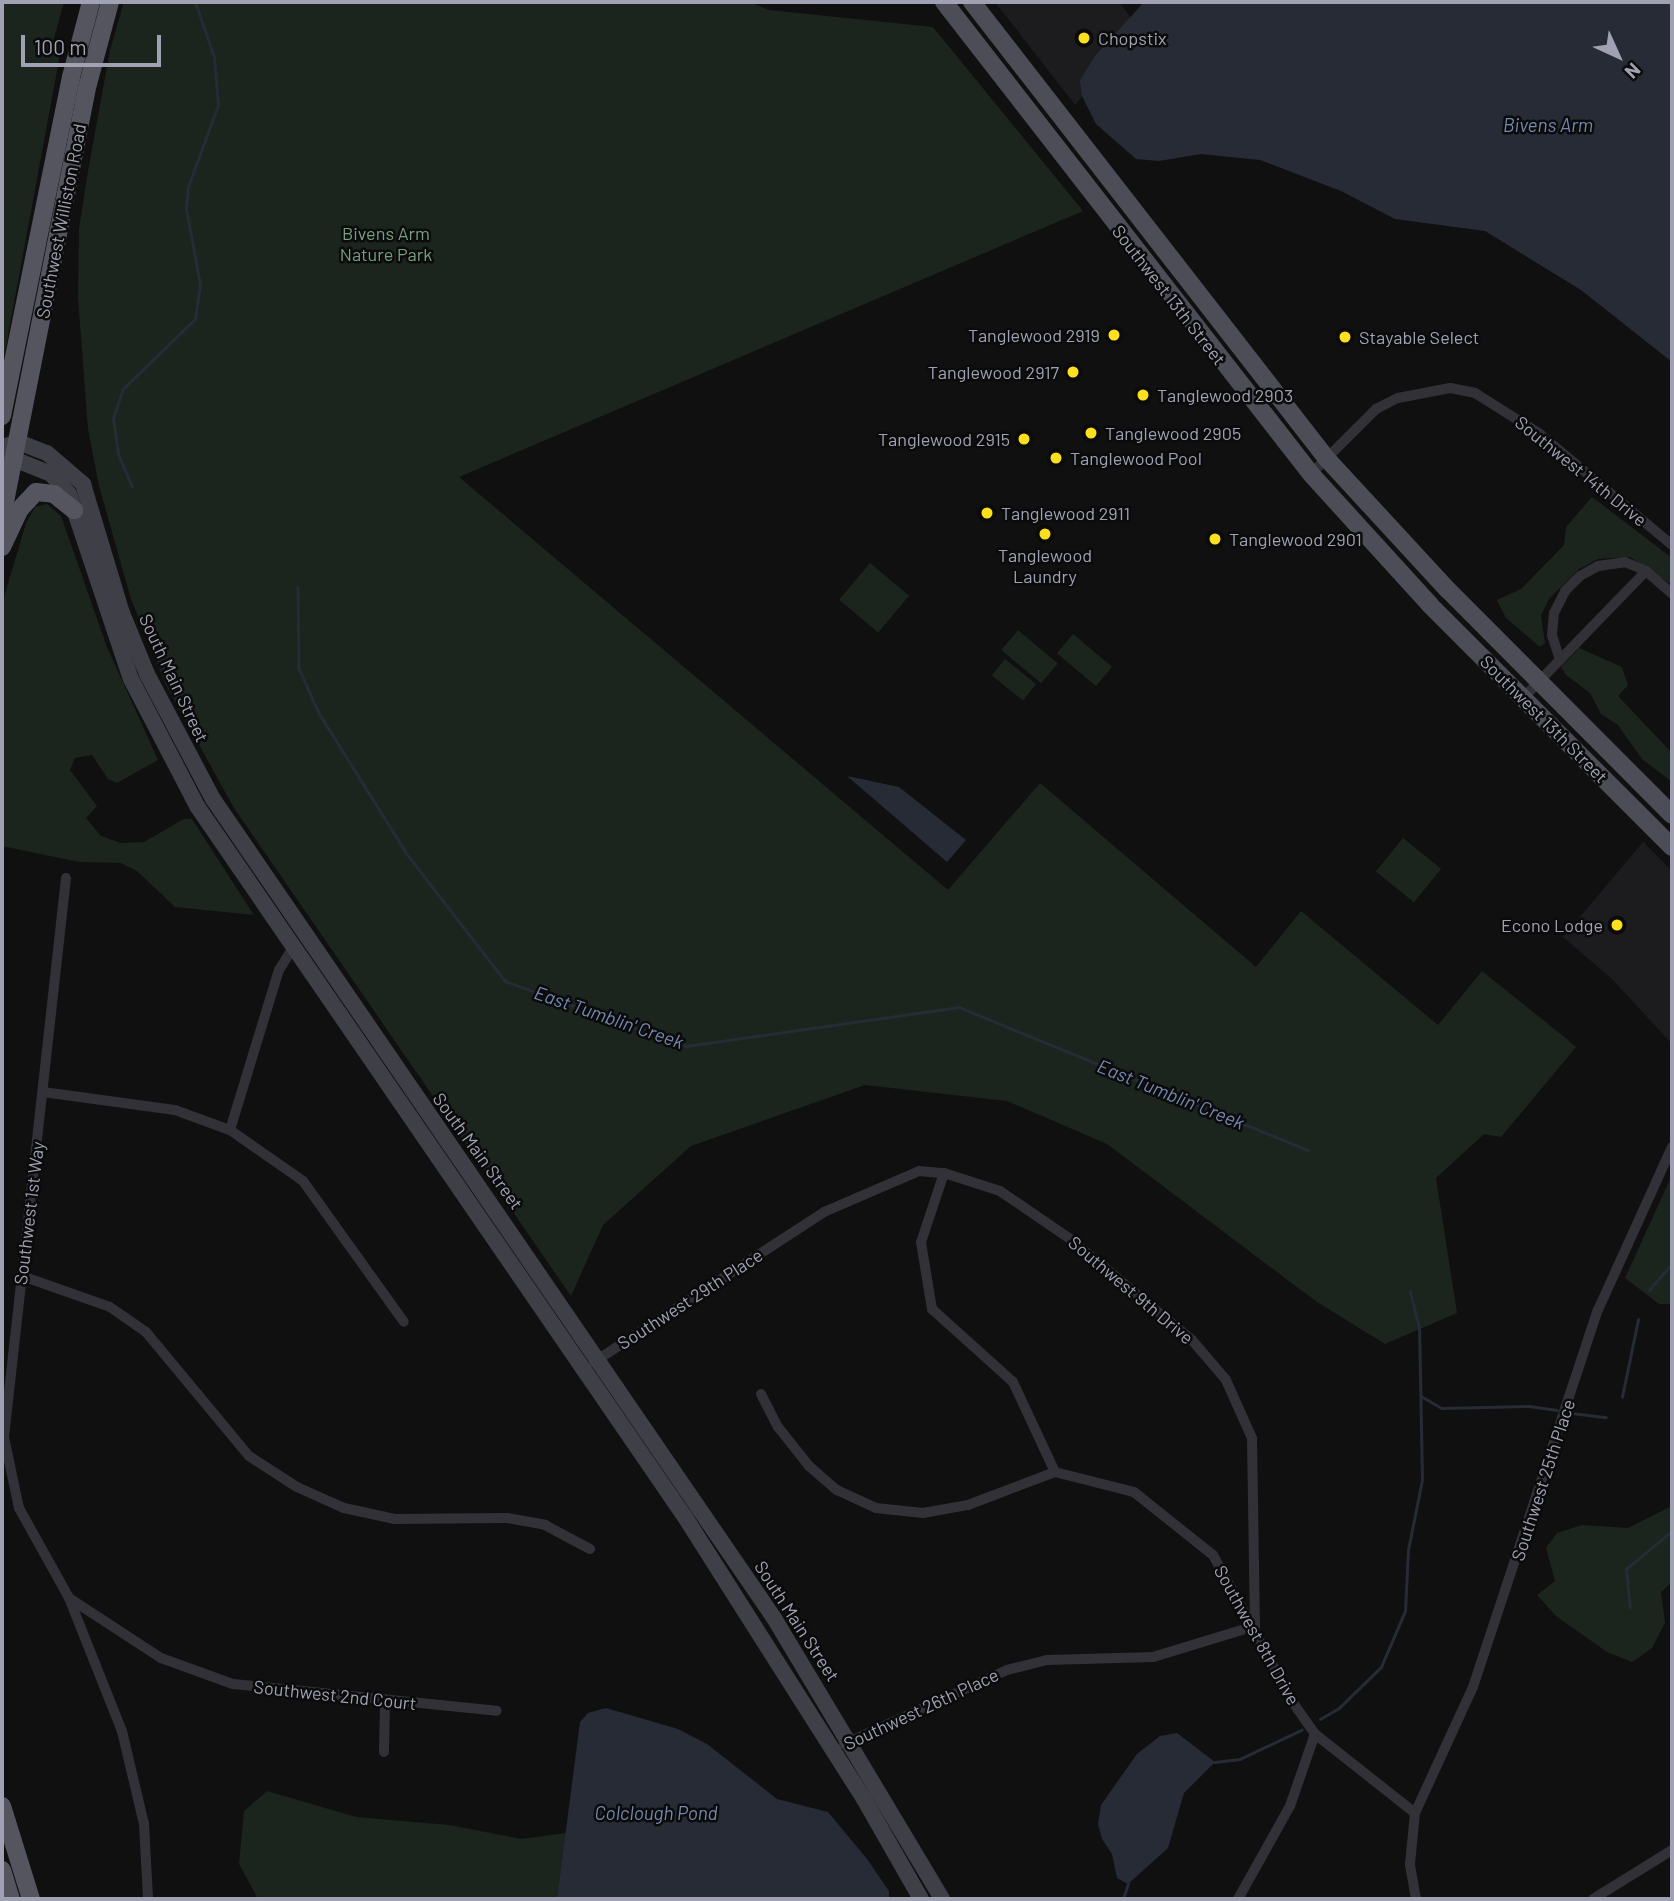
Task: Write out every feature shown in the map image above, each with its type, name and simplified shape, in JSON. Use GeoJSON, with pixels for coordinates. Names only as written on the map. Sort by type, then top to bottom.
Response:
{"type":"FeatureCollection","features":[{"type":"Feature","properties":{"kind":"highway","name":"Southwest Williston Road"},"geometry":{"type":"LineString","coordinates":[[2,416],[71,77],[91,2]]}},
{"type":"Feature","properties":{"kind":"highway","name":"Southwest Williston Road"},"geometry":{"type":"LineString","coordinates":[[2,517],[9,451],[88,84],[110,2]]}},
{"type":"Feature","properties":{"kind":"highway"},"geometry":{"type":"LineString","coordinates":[[2,547],[20,509],[36,492],[54,494],[74,510]]}},
{"type":"Feature","properties":{"kind":"highway"},"geometry":{"type":"LineString","coordinates":[[2,1806],[31,1899]]}},
{"type":"Feature","properties":{"kind":"highway"},"geometry":{"type":"LineString","coordinates":[[2,1870],[11,1899]]}},
{"type":"Feature","properties":{"kind":"main road","name":"Southwest 13th Street"},"geometry":{"type":"LineString","coordinates":[[944,2],[1123,237],[1311,474],[1387,560],[1672,847]]}},
{"type":"Feature","properties":{"kind":"main road","name":"Southwest 13th Street"},"geometry":{"type":"LineString","coordinates":[[972,2],[1327,459],[1538,681],[1672,815]]}},
{"type":"Feature","properties":{"kind":"main road","name":"South Main Street"},"geometry":{"type":"LineString","coordinates":[[9,451],[61,482],[74,510],[124,661],[293,948],[685,1517],[832,1750],[921,1899]]}},
{"type":"Feature","properties":{"kind":"main road","name":"South Main Street"},"geometry":{"type":"LineString","coordinates":[[9,451],[60,460],[83,484],[135,643],[190,776],[307,938],[774,1618],[942,1899]]}},
{"type":"Feature","properties":{"kind":"main road"},"geometry":{"type":"LineString","coordinates":[[124,661],[135,643]]}},
{"type":"Feature","properties":{"kind":"main road"},"geometry":{"type":"LineString","coordinates":[[293,948],[307,938]]}},
{"type":"Feature","properties":{"kind":"street"},"geometry":{"type":"LineString","coordinates":[[1123,237],[1141,222]]}},
{"type":"Feature","properties":{"kind":"street","name":"Southwest 14th Drive"},"geometry":{"type":"LineString","coordinates":[[1311,474],[1376,409],[1398,398],[1450,388],[1475,393],[1540,434],[1672,545]]}},
{"type":"Feature","properties":{"kind":"street"},"geometry":{"type":"LineString","coordinates":[[1559,660],[1552,635],[1554,613],[1565,591],[1598,566],[1625,562],[1646,571],[1672,594]]}},
{"type":"Feature","properties":{"kind":"street"},"geometry":{"type":"LineString","coordinates":[[1523,698],[1646,571]]}},
{"type":"Feature","properties":{"kind":"street","name":"Southwest 1st Way"},"geometry":{"type":"LineString","coordinates":[[66,878],[3,1437],[19,1508],[69,1598],[122,1731],[144,1824],[148,1899]]}},
{"type":"Feature","properties":{"kind":"street"},"geometry":{"type":"LineString","coordinates":[[230,1130],[279,970],[293,948]]}},
{"type":"Feature","properties":{"kind":"street"},"geometry":{"type":"LineString","coordinates":[[43,1092],[175,1110],[230,1130],[303,1181],[404,1322]]}},
{"type":"Feature","properties":{"kind":"street","name":"Southwest 25th Place"},"geometry":{"type":"LineString","coordinates":[[1415,1813],[1473,1687],[1598,1310],[1672,1147]]}},
{"type":"Feature","properties":{"kind":"street","name":"Southwest 9th Drive"},"geometry":{"type":"LineString","coordinates":[[799,1229],[869,1189],[919,1171],[944,1173],[1000,1191],[1069,1238],[1192,1340],[1226,1380],[1252,1438],[1255,1626]]}},
{"type":"Feature","properties":{"kind":"street"},"geometry":{"type":"LineString","coordinates":[[761,1394],[778,1427],[809,1466],[837,1490],[876,1508],[923,1514],[968,1505],[1055,1472],[1013,1382],[932,1309],[921,1242],[944,1173]]}},
{"type":"Feature","properties":{"kind":"street","name":"Southwest 29th Place"},"geometry":{"type":"LineString","coordinates":[[583,1369],[799,1229]]}},
{"type":"Feature","properties":{"kind":"street"},"geometry":{"type":"LineString","coordinates":[[22,1276],[110,1307],[146,1332],[249,1456],[297,1487],[344,1508],[396,1519],[507,1518],[545,1525],[590,1549]]}},
{"type":"Feature","properties":{"kind":"street","name":"Southwest 8th Drive"},"geometry":{"type":"LineString","coordinates":[[1055,1472],[1134,1492],[1185,1529],[1213,1555],[1255,1626],[1294,1704],[1315,1734],[1415,1813]]}},
{"type":"Feature","properties":{"kind":"street","name":"Southwest 2nd Court"},"geometry":{"type":"LineString","coordinates":[[69,1598],[136,1644],[199,1673],[282,1692],[496,1711]]}},
{"type":"Feature","properties":{"kind":"street","name":"Southwest 26th Place"},"geometry":{"type":"LineString","coordinates":[[832,1750],[1007,1670],[1047,1660],[1153,1657],[1255,1626]]}},
{"type":"Feature","properties":{"kind":"street"},"geometry":{"type":"LineString","coordinates":[[384,1752],[385,1701]]}},
{"type":"Feature","properties":{"kind":"street"},"geometry":{"type":"LineString","coordinates":[[1238,1899],[1290,1806],[1315,1734]]}},
{"type":"Feature","properties":{"kind":"street"},"geometry":{"type":"LineString","coordinates":[[1415,1813],[1410,1864],[1416,1899]]}},
{"type":"Feature","properties":{"kind":"street"},"geometry":{"type":"LineString","coordinates":[[1593,1899],[1672,1850]]}},
{"type":"Feature","properties":{"kind":"shaded area"},"geometry":{"type":"Polygon","coordinates":[[[995,2],[1119,2],[1141,31],[1075,105],[995,2]]]}},
{"type":"Feature","properties":{"kind":"shaded area"},"geometry":{"type":"Polygon","coordinates":[[[1643,842],[1672,871],[1672,1044],[1611,978],[1563,937],[1643,842]]]}},
{"type":"Feature","properties":{"kind":"green space"},"geometry":{"type":"Polygon","coordinates":[[[2,2],[64,2],[53,42],[62,44],[2,368],[2,2]]]}},
{"type":"Feature","properties":{"kind":"green space","name":"Bivens Arm Nature Park"},"geometry":{"type":"Polygon","coordinates":[[[124,2],[749,2],[769,10],[933,27],[1083,211],[459,477],[948,890],[1040,783],[1256,967],[1301,911],[1438,1025],[1482,971],[1563,1036],[1576,1047],[1501,1137],[1484,1134],[1436,1178],[1457,1313],[1385,1344],[1317,1302],[1107,1144],[1007,1101],[865,1085],[691,1146],[603,1225],[571,1296],[234,808],[166,685],[131,599],[99,486],[88,429],[78,298],[79,229],[88,171],[110,50],[124,2]]]}},
{"type":"Feature","properties":{"kind":"green space"},"geometry":{"type":"Polygon","coordinates":[[[1592,497],[1672,558],[1672,585],[1630,557],[1598,559],[1579,569],[1549,599],[1541,615],[1545,643],[1540,647],[1506,618],[1497,600],[1521,589],[1564,545],[1566,527],[1592,497]]]}},
{"type":"Feature","properties":{"kind":"green space"},"geometry":{"type":"Polygon","coordinates":[[[47,504],[61,516],[107,647],[158,760],[117,783],[108,779],[92,755],[75,758],[70,770],[97,806],[86,818],[101,836],[121,843],[144,842],[184,819],[192,819],[254,915],[175,907],[137,871],[121,863],[79,862],[2,846],[2,604],[26,523],[35,507],[47,504]]]}},
{"type":"Feature","properties":{"kind":"green space"},"geometry":{"type":"Polygon","coordinates":[[[870,563],[909,596],[878,633],[839,600],[870,563]]]}},
{"type":"Feature","properties":{"kind":"green space"},"geometry":{"type":"Polygon","coordinates":[[[1018,630],[1058,663],[1041,683],[1001,650],[1018,630]]]}},
{"type":"Feature","properties":{"kind":"green space"},"geometry":{"type":"Polygon","coordinates":[[[1073,634],[1112,667],[1096,686],[1057,653],[1073,634]]]}},
{"type":"Feature","properties":{"kind":"green space"},"geometry":{"type":"Polygon","coordinates":[[[1579,648],[1622,667],[1628,685],[1618,696],[1672,753],[1672,782],[1642,759],[1618,725],[1601,714],[1590,693],[1566,675],[1561,667],[1579,648]]]}},
{"type":"Feature","properties":{"kind":"green space"},"geometry":{"type":"Polygon","coordinates":[[[1005,659],[1036,684],[1023,700],[992,675],[1005,659]]]}},
{"type":"Feature","properties":{"kind":"green space"},"geometry":{"type":"Polygon","coordinates":[[[1403,838],[1441,869],[1414,902],[1376,871],[1403,838]]]}},
{"type":"Feature","properties":{"kind":"green space"},"geometry":{"type":"Polygon","coordinates":[[[1672,1175],[1672,1304],[1659,1304],[1625,1278],[1672,1175]]]}},
{"type":"Feature","properties":{"kind":"green space"},"geometry":{"type":"Polygon","coordinates":[[[1672,1506],[1672,1582],[1661,1592],[1665,1623],[1652,1648],[1632,1662],[1607,1652],[1556,1616],[1537,1595],[1555,1581],[1546,1548],[1557,1533],[1582,1525],[1628,1528],[1672,1506]]]}},
{"type":"Feature","properties":{"kind":"green space"},"geometry":{"type":"Polygon","coordinates":[[[267,1791],[356,1817],[449,1825],[521,1839],[566,1833],[557,1899],[258,1899],[239,1864],[244,1811],[267,1791]]]}},
{"type":"Feature","properties":{"kind":"water","name":"Bivens Arm"},"geometry":{"type":"Polygon","coordinates":[[[1144,2],[1672,2],[1672,362],[1581,290],[1485,231],[1395,219],[1341,191],[1260,160],[1201,154],[1159,161],[1136,159],[1096,124],[1082,96],[1080,80],[1095,56],[1144,2]]]}},
{"type":"Feature","properties":{"kind":"water"},"geometry":{"type":"Polygon","coordinates":[[[847,776],[899,787],[966,840],[947,862],[847,776]]]}},
{"type":"Feature","properties":{"kind":"water","name":"Colclough Pond"},"geometry":{"type":"Polygon","coordinates":[[[606,1708],[678,1729],[707,1744],[777,1799],[828,1812],[867,1859],[889,1891],[889,1899],[557,1899],[580,1722],[588,1713],[606,1708]]]}},
{"type":"Feature","properties":{"kind":"water"},"geometry":{"type":"Polygon","coordinates":[[[1177,1733],[1215,1762],[1184,1793],[1168,1848],[1128,1884],[1117,1878],[1112,1854],[1102,1839],[1098,1824],[1101,1805],[1137,1754],[1160,1736],[1177,1733]]]}},
{"type":"Feature","properties":{"kind":"waterway","name":"East Tumblin' Creek"},"geometry":{"type":"LineString","coordinates":[[132,487],[118,454],[113,418],[123,389],[195,319],[200,285],[186,209],[188,187],[218,105],[214,57],[195,2]]}},
{"type":"Feature","properties":{"kind":"waterway","name":"East Tumblin' Creek"},"geometry":{"type":"LineString","coordinates":[[298,587],[299,668],[319,713],[407,854],[505,981],[686,1046],[959,1007],[1308,1150]]}},
{"type":"Feature","properties":{"kind":"waterway"},"geometry":{"type":"LineString","coordinates":[[1649,1290],[1672,1264]]}},
{"type":"Feature","properties":{"kind":"waterway"},"geometry":{"type":"LineString","coordinates":[[1320,1719],[1339,1708],[1381,1667],[1405,1611],[1408,1550],[1422,1480],[1419,1328],[1410,1292]]}},
{"type":"Feature","properties":{"kind":"waterway"},"geometry":{"type":"LineString","coordinates":[[1622,1397],[1638,1320]]}},
{"type":"Feature","properties":{"kind":"waterway"},"geometry":{"type":"LineString","coordinates":[[1421,1396],[1442,1408],[1529,1406],[1557,1410]]}},
{"type":"Feature","properties":{"kind":"waterway"},"geometry":{"type":"LineString","coordinates":[[1572,1413],[1606,1417]]}},
{"type":"Feature","properties":{"kind":"waterway"},"geometry":{"type":"LineString","coordinates":[[1630,1608],[1626,1569],[1672,1531]]}},
{"type":"Feature","properties":{"kind":"waterway"},"geometry":{"type":"LineString","coordinates":[[1215,1762],[1240,1759],[1301,1730]]}},
{"type":"Feature","properties":{"kind":"waterway"},"geometry":{"type":"LineString","coordinates":[[1123,1899],[1128,1884]]}},
{"type":"Feature","properties":{"kind":"place","name":"Chopstix"},"geometry":{"type":"Point","coordinates":[1084,38]}},
{"type":"Feature","properties":{"kind":"place","name":"Tanglewood 2919"},"geometry":{"type":"Point","coordinates":[1114,335]}},
{"type":"Feature","properties":{"kind":"place","name":"Stayable Select"},"geometry":{"type":"Point","coordinates":[1345,337]}},
{"type":"Feature","properties":{"kind":"place","name":"Tanglewood 2917"},"geometry":{"type":"Point","coordinates":[1073,372]}},
{"type":"Feature","properties":{"kind":"place","name":"Tanglewood 2903"},"geometry":{"type":"Point","coordinates":[1143,395]}},
{"type":"Feature","properties":{"kind":"place","name":"Tanglewood 2905"},"geometry":{"type":"Point","coordinates":[1091,433]}},
{"type":"Feature","properties":{"kind":"place","name":"Tanglewood 2915"},"geometry":{"type":"Point","coordinates":[1024,439]}},
{"type":"Feature","properties":{"kind":"place","name":"Tanglewood Pool"},"geometry":{"type":"Point","coordinates":[1056,458]}},
{"type":"Feature","properties":{"kind":"place","name":"Tanglewood 2911"},"geometry":{"type":"Point","coordinates":[987,513]}},
{"type":"Feature","properties":{"kind":"place","name":"Tanglewood Laundry"},"geometry":{"type":"Point","coordinates":[1045,534]}},
{"type":"Feature","properties":{"kind":"place","name":"Tanglewood 2901"},"geometry":{"type":"Point","coordinates":[1215,539]}},
{"type":"Feature","properties":{"kind":"place","name":"Econo Lodge"},"geometry":{"type":"Point","coordinates":[1617,925]}}]}
